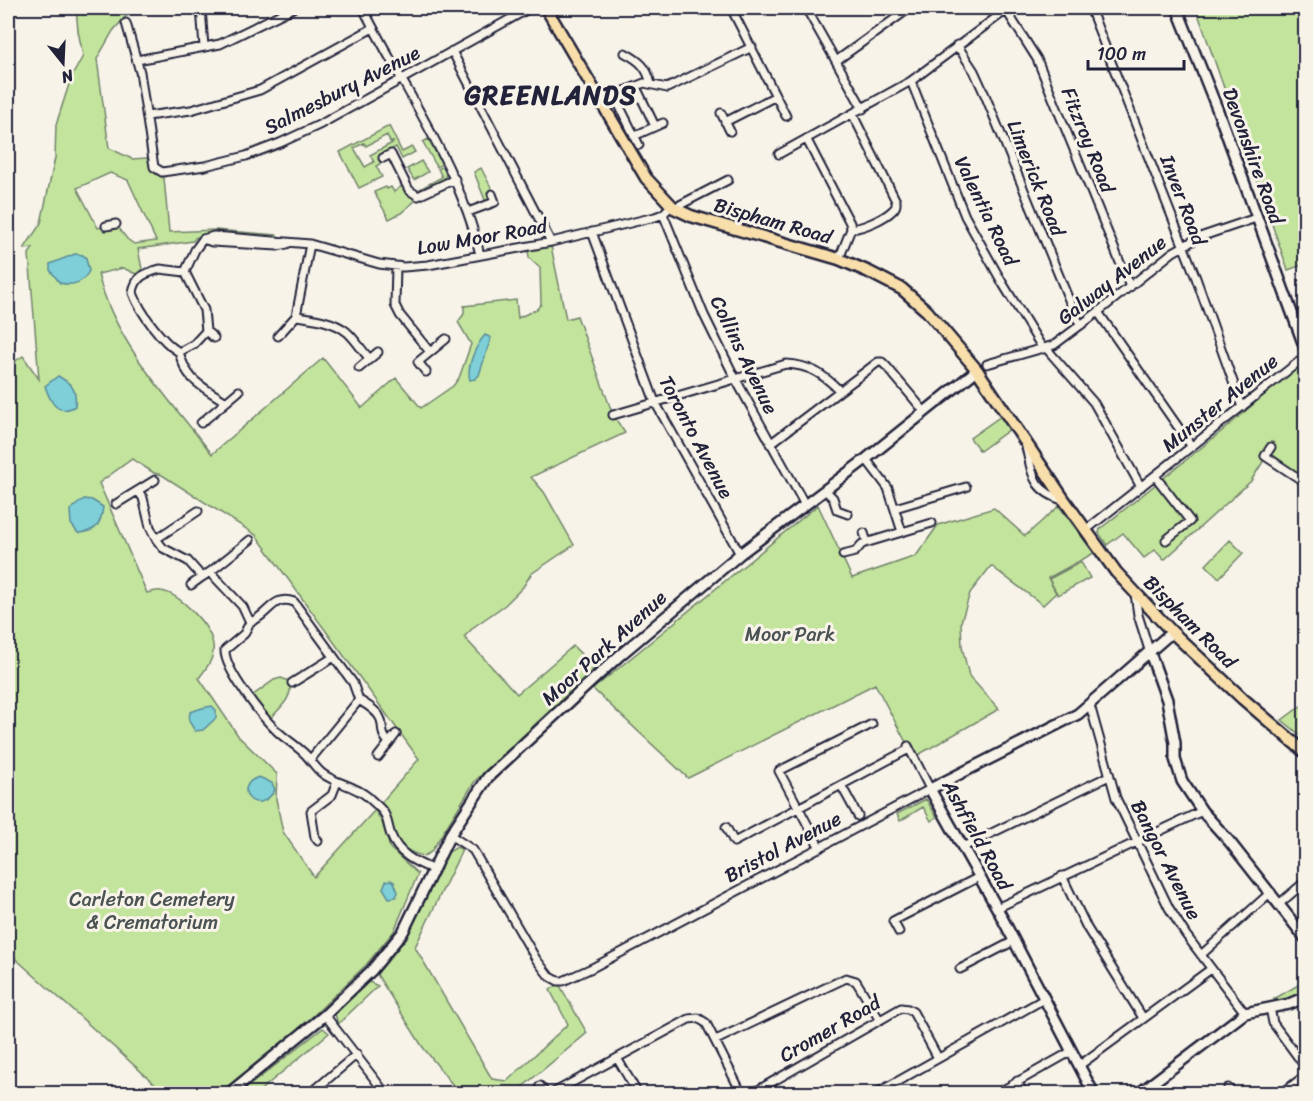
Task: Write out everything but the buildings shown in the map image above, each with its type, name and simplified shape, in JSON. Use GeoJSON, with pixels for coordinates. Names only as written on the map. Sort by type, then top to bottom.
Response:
{"type":"FeatureCollection","features":[{"type":"Feature","properties":{"kind":"main road","name":"Bispham Road"},"geometry":{"type":"LineString","coordinates":[[546,8],[646,178],[673,206],[691,216],[839,259],[902,289],[982,367],[1065,501],[1116,572],[1172,632],[1262,717],[1305,753]]}},
{"type":"Feature","properties":{"kind":"street"},"geometry":{"type":"LineString","coordinates":[[201,8],[204,47]]}},
{"type":"Feature","properties":{"kind":"street"},"geometry":{"type":"LineString","coordinates":[[137,60],[204,47],[237,36],[293,8]]}},
{"type":"Feature","properties":{"kind":"street"},"geometry":{"type":"LineString","coordinates":[[363,8],[455,179],[468,212],[480,255]]}},
{"type":"Feature","properties":{"kind":"street","name":"Salmesbury Avenue"},"geometry":{"type":"LineString","coordinates":[[147,116],[154,167],[158,171],[205,166],[246,156],[321,124],[530,8]]}},
{"type":"Feature","properties":{"kind":"street"},"geometry":{"type":"LineString","coordinates":[[731,8],[786,116]]}},
{"type":"Feature","properties":{"kind":"street"},"geometry":{"type":"LineString","coordinates":[[806,8],[863,109]]}},
{"type":"Feature","properties":{"kind":"street"},"geometry":{"type":"LineString","coordinates":[[836,61],[910,8]]}},
{"type":"Feature","properties":{"kind":"street","name":"Inver Road"},"geometry":{"type":"LineString","coordinates":[[1090,8],[1183,246],[1242,407]]}},
{"type":"Feature","properties":{"kind":"street","name":"Devonshire Road"},"geometry":{"type":"LineString","coordinates":[[1177,8],[1218,111],[1305,351]]}},
{"type":"Feature","properties":{"kind":"street"},"geometry":{"type":"LineString","coordinates":[[779,154],[911,81],[1008,9]]}},
{"type":"Feature","properties":{"kind":"street","name":"Fitzroy Road"},"geometry":{"type":"LineString","coordinates":[[1008,9],[1037,59],[1130,287]]}},
{"type":"Feature","properties":{"kind":"street"},"geometry":{"type":"LineString","coordinates":[[126,23],[137,60],[147,116],[191,110],[260,90],[373,28]]}},
{"type":"Feature","properties":{"kind":"street","name":"Limerick Road"},"geometry":{"type":"LineString","coordinates":[[957,45],[974,71],[1076,318],[1081,325]]}},
{"type":"Feature","properties":{"kind":"street"},"geometry":{"type":"LineString","coordinates":[[600,101],[644,83],[667,88],[752,47]]}},
{"type":"Feature","properties":{"kind":"street"},"geometry":{"type":"LineString","coordinates":[[452,51],[551,242]]}},
{"type":"Feature","properties":{"kind":"street"},"geometry":{"type":"LineString","coordinates":[[625,53],[646,69],[651,84]]}},
{"type":"Feature","properties":{"kind":"street","name":"Valentia Road"},"geometry":{"type":"LineString","coordinates":[[911,81],[965,216],[1003,284],[1045,348],[1094,403],[1141,487]]}},
{"type":"Feature","properties":{"kind":"street"},"geometry":{"type":"LineString","coordinates":[[636,87],[655,126]]}},
{"type":"Feature","properties":{"kind":"street"},"geometry":{"type":"LineString","coordinates":[[725,122],[776,96]]}},
{"type":"Feature","properties":{"kind":"street"},"geometry":{"type":"LineString","coordinates":[[618,103],[639,144]]}},
{"type":"Feature","properties":{"kind":"street"},"geometry":{"type":"LineString","coordinates":[[721,113],[730,131]]}},
{"type":"Feature","properties":{"kind":"street"},"geometry":{"type":"LineString","coordinates":[[851,229],[881,217],[894,210],[896,206],[896,201],[853,115]]}},
{"type":"Feature","properties":{"kind":"street"},"geometry":{"type":"LineString","coordinates":[[634,136],[663,123]]}},
{"type":"Feature","properties":{"kind":"street"},"geometry":{"type":"LineString","coordinates":[[807,140],[850,223],[851,229],[839,259]]}},
{"type":"Feature","properties":{"kind":"street"},"geometry":{"type":"LineString","coordinates":[[383,158],[394,153],[409,190],[415,195],[423,195],[455,179]]}},
{"type":"Feature","properties":{"kind":"street"},"geometry":{"type":"LineString","coordinates":[[663,214],[673,206],[728,180]]}},
{"type":"Feature","properties":{"kind":"street"},"geometry":{"type":"LineString","coordinates":[[468,212],[495,202],[492,194]]}},
{"type":"Feature","properties":{"kind":"street","name":"Low Moor Road"},"geometry":{"type":"LineString","coordinates":[[185,272],[203,239],[214,236],[310,244],[396,267],[428,265],[551,242],[663,214]]}},
{"type":"Feature","properties":{"kind":"street","name":"Collins Avenue"},"geometry":{"type":"LineString","coordinates":[[663,214],[704,315],[770,444],[805,505]]}},
{"type":"Feature","properties":{"kind":"street","name":"Galway Avenue"},"geometry":{"type":"LineString","coordinates":[[982,367],[1017,354],[1054,345],[1160,261],[1183,246],[1200,237],[1256,218]]}},
{"type":"Feature","properties":{"kind":"street"},"geometry":{"type":"LineString","coordinates":[[106,226],[116,224]]}},
{"type":"Feature","properties":{"kind":"street","name":"Toronto Avenue"},"geometry":{"type":"LineString","coordinates":[[592,232],[655,402],[740,554]]}},
{"type":"Feature","properties":{"kind":"street"},"geometry":{"type":"LineString","coordinates":[[278,336],[296,316],[310,244]]}},
{"type":"Feature","properties":{"kind":"street"},"geometry":{"type":"LineString","coordinates":[[396,267],[395,305],[400,315],[430,352]]}},
{"type":"Feature","properties":{"kind":"street"},"geometry":{"type":"LineString","coordinates":[[214,338],[206,331],[204,310],[185,272],[160,269],[148,272],[137,280],[133,293],[169,346],[179,352],[183,367],[195,382],[226,402]]}},
{"type":"Feature","properties":{"kind":"street"},"geometry":{"type":"LineString","coordinates":[[1098,312],[1192,447]]}},
{"type":"Feature","properties":{"kind":"street"},"geometry":{"type":"LineString","coordinates":[[296,316],[335,325],[346,331],[370,359]]}},
{"type":"Feature","properties":{"kind":"street"},"geometry":{"type":"LineString","coordinates":[[179,352],[194,344],[206,331]]}},
{"type":"Feature","properties":{"kind":"street"},"geometry":{"type":"LineString","coordinates":[[426,372],[418,362],[446,339]]}},
{"type":"Feature","properties":{"kind":"street"},"geometry":{"type":"LineString","coordinates":[[359,368],[378,352]]}},
{"type":"Feature","properties":{"kind":"street","name":"Munster Avenue"},"geometry":{"type":"LineString","coordinates":[[1086,530],[1305,356]]}},
{"type":"Feature","properties":{"kind":"street"},"geometry":{"type":"LineString","coordinates":[[770,444],[878,362],[882,362],[924,411]]}},
{"type":"Feature","properties":{"kind":"street"},"geometry":{"type":"LineString","coordinates":[[613,415],[774,366],[796,364],[821,373],[839,390]]}},
{"type":"Feature","properties":{"kind":"street","name":"Moor Park Avenue"},"geometry":{"type":"LineString","coordinates":[[228,1094],[325,1015],[372,970],[403,932],[450,835],[488,777],[619,656],[740,554],[866,459],[982,367]]}},
{"type":"Feature","properties":{"kind":"street"},"geometry":{"type":"LineString","coordinates":[[201,423],[239,391]]}},
{"type":"Feature","properties":{"kind":"street"},"geometry":{"type":"LineString","coordinates":[[1271,447],[1265,456],[1305,483]]}},
{"type":"Feature","properties":{"kind":"street"},"geometry":{"type":"LineString","coordinates":[[866,459],[884,481],[891,494],[902,532]]}},
{"type":"Feature","properties":{"kind":"street","name":"Munster Avenue"},"geometry":{"type":"LineString","coordinates":[[1155,476],[1190,521],[1166,540]]}},
{"type":"Feature","properties":{"kind":"street"},"geometry":{"type":"LineString","coordinates":[[117,504],[155,480]]}},
{"type":"Feature","properties":{"kind":"street"},"geometry":{"type":"LineString","coordinates":[[895,508],[966,487]]}},
{"type":"Feature","properties":{"kind":"street"},"geometry":{"type":"LineString","coordinates":[[825,490],[833,498],[837,510],[848,514]]}},
{"type":"Feature","properties":{"kind":"street"},"geometry":{"type":"LineString","coordinates":[[138,491],[143,498],[156,539],[163,548],[188,561],[202,577]]}},
{"type":"Feature","properties":{"kind":"street"},"geometry":{"type":"LineString","coordinates":[[156,539],[180,517],[198,511]]}},
{"type":"Feature","properties":{"kind":"street"},"geometry":{"type":"LineString","coordinates":[[843,555],[855,552],[867,542],[932,523]]}},
{"type":"Feature","properties":{"kind":"street"},"geometry":{"type":"LineString","coordinates":[[864,533],[867,542]]}},
{"type":"Feature","properties":{"kind":"street"},"geometry":{"type":"LineString","coordinates":[[191,585],[248,545]]}},
{"type":"Feature","properties":{"kind":"street"},"geometry":{"type":"LineString","coordinates":[[210,572],[243,607],[250,622]]}},
{"type":"Feature","properties":{"kind":"street"},"geometry":{"type":"LineString","coordinates":[[1135,593],[1138,615],[1167,700],[1177,769],[1187,790],[1271,892],[1305,939]]}},
{"type":"Feature","properties":{"kind":"street"},"geometry":{"type":"LineString","coordinates":[[388,743],[381,734],[381,719],[376,712],[359,700],[353,683],[294,602],[285,599],[278,601],[262,617],[250,622],[244,634],[225,650],[226,661],[258,711],[319,771],[367,796],[384,813],[392,837],[402,852],[414,862],[432,869]]}},
{"type":"Feature","properties":{"kind":"street","name":"Bristol Avenue"},"geometry":{"type":"LineString","coordinates":[[450,835],[473,850],[536,959],[549,976],[558,981],[573,977],[930,789],[1078,714],[1172,632]]}},
{"type":"Feature","properties":{"kind":"street"},"geometry":{"type":"LineString","coordinates":[[294,678],[334,657]]}},
{"type":"Feature","properties":{"kind":"street"},"geometry":{"type":"LineString","coordinates":[[310,760],[359,700]]}},
{"type":"Feature","properties":{"kind":"street","name":"Bangor Avenue"},"geometry":{"type":"LineString","coordinates":[[1090,705],[1116,798],[1169,908],[1245,1013]]}},
{"type":"Feature","properties":{"kind":"street"},"geometry":{"type":"LineString","coordinates":[[820,848],[779,771],[872,724]]}},
{"type":"Feature","properties":{"kind":"street"},"geometry":{"type":"LineString","coordinates":[[378,757],[396,734]]}},
{"type":"Feature","properties":{"kind":"street","name":"Ashfield Road"},"geometry":{"type":"LineString","coordinates":[[841,785],[908,747],[997,908],[1094,1094]]}},
{"type":"Feature","properties":{"kind":"street"},"geometry":{"type":"LineString","coordinates":[[963,847],[1109,776]]}},
{"type":"Feature","properties":{"kind":"street"},"geometry":{"type":"LineString","coordinates":[[318,841],[308,810],[329,799],[337,782]]}},
{"type":"Feature","properties":{"kind":"street"},"geometry":{"type":"LineString","coordinates":[[726,827],[734,842],[841,785],[858,816]]}},
{"type":"Feature","properties":{"kind":"street"},"geometry":{"type":"LineString","coordinates":[[997,908],[1202,811]]}},
{"type":"Feature","properties":{"kind":"street"},"geometry":{"type":"LineString","coordinates":[[1062,876],[1087,928],[1143,1018]]}},
{"type":"Feature","properties":{"kind":"street"},"geometry":{"type":"LineString","coordinates":[[899,932],[893,921],[979,877]]}},
{"type":"Feature","properties":{"kind":"street"},"geometry":{"type":"LineString","coordinates":[[1278,904],[1305,881]]}},
{"type":"Feature","properties":{"kind":"street"},"geometry":{"type":"LineString","coordinates":[[1201,955],[1271,892]]}},
{"type":"Feature","properties":{"kind":"street"},"geometry":{"type":"LineString","coordinates":[[960,969],[1014,941]]}},
{"type":"Feature","properties":{"kind":"street"},"geometry":{"type":"LineString","coordinates":[[1080,1065],[1211,969]]}},
{"type":"Feature","properties":{"kind":"street"},"geometry":{"type":"LineString","coordinates":[[716,1040],[846,978],[856,981],[879,1019]]}},
{"type":"Feature","properties":{"kind":"street"},"geometry":{"type":"LineString","coordinates":[[1138,1094],[1245,1013],[1288,1004],[1305,997]]}},
{"type":"Feature","properties":{"kind":"street"},"geometry":{"type":"LineString","coordinates":[[875,1094],[1044,999]]}},
{"type":"Feature","properties":{"kind":"street","name":"Cromer Road"},"geometry":{"type":"LineString","coordinates":[[751,1094],[900,1008],[913,1012],[938,1058]]}},
{"type":"Feature","properties":{"kind":"street"},"geometry":{"type":"LineString","coordinates":[[1270,1008],[1273,1023],[1305,1068]]}},
{"type":"Feature","properties":{"kind":"street"},"geometry":{"type":"LineString","coordinates":[[325,1015],[386,1094]]}},
{"type":"Feature","properties":{"kind":"street"},"geometry":{"type":"LineString","coordinates":[[551,1094],[689,1019],[699,1018],[706,1023],[716,1040],[742,1094]]}},
{"type":"Feature","properties":{"kind":"street"},"geometry":{"type":"LineString","coordinates":[[996,1094],[1072,1051]]}},
{"type":"Feature","properties":{"kind":"street"},"geometry":{"type":"LineString","coordinates":[[310,1094],[357,1054]]}},
{"type":"Feature","properties":{"kind":"street"},"geometry":{"type":"LineString","coordinates":[[617,1058],[638,1094]]}},
{"type":"Feature","properties":{"kind":"street"},"geometry":{"type":"LineString","coordinates":[[1281,1094],[1305,1075]]}},
{"type":"Feature","properties":{"kind":"street"},"geometry":{"type":"LineString","coordinates":[[1017,1081],[1024,1094]]}},
{"type":"Feature","properties":{"kind":"street"},"geometry":{"type":"LineString","coordinates":[[540,1086],[546,1094]]}},
{"type":"Feature","properties":{"kind":"green space","name":"Carleton Cemetery & Crematorium"},"geometry":{"type":"Polygon","coordinates":[[[76,8],[145,8],[126,16],[113,31],[97,59],[109,148],[132,159],[147,158],[153,171],[164,178],[169,232],[215,230],[277,235],[277,240],[196,237],[193,241],[138,249],[142,269],[136,274],[123,268],[98,274],[106,299],[130,347],[212,454],[323,358],[362,408],[396,378],[421,408],[453,386],[459,378],[471,344],[458,322],[464,314],[464,306],[516,300],[518,318],[537,309],[541,304],[540,268],[529,258],[528,250],[551,246],[566,319],[577,316],[613,415],[625,433],[531,477],[544,492],[574,545],[531,574],[523,587],[505,605],[475,626],[464,637],[517,694],[573,646],[595,668],[475,781],[431,852],[424,856],[413,853],[399,842],[380,804],[419,759],[256,535],[162,475],[154,473],[132,459],[99,483],[147,593],[161,591],[168,593],[185,604],[207,629],[213,645],[213,654],[199,678],[239,737],[277,774],[276,799],[283,832],[314,877],[375,810],[382,822],[390,848],[418,874],[394,931],[366,965],[311,1018],[299,1035],[227,1093],[165,1093],[8,952],[8,366],[23,356],[39,379],[29,254],[33,248],[24,249],[41,223],[55,158],[56,125],[71,78],[83,56],[76,8]],[[110,173],[77,188],[98,228],[116,224],[127,239],[134,244],[156,241],[128,180],[110,173]]]}},
{"type":"Feature","properties":{"kind":"green space"},"geometry":{"type":"Polygon","coordinates":[[[1196,8],[1305,8],[1305,264],[1288,270],[1196,8]]]}},
{"type":"Feature","properties":{"kind":"green space"},"geometry":{"type":"Polygon","coordinates":[[[389,126],[402,152],[412,147],[415,152],[402,159],[396,147],[380,155],[383,162],[376,166],[382,177],[359,188],[340,152],[389,126]],[[387,135],[366,146],[364,143],[354,148],[365,167],[374,162],[370,155],[394,142],[390,142],[387,135]]]}},
{"type":"Feature","properties":{"kind":"green space"},"geometry":{"type":"Polygon","coordinates":[[[428,139],[442,164],[437,167],[423,142],[428,139]]]}},
{"type":"Feature","properties":{"kind":"green space"},"geometry":{"type":"Polygon","coordinates":[[[421,161],[428,172],[414,180],[407,169],[421,161]]]}},
{"type":"Feature","properties":{"kind":"green space"},"geometry":{"type":"Polygon","coordinates":[[[443,166],[446,173],[444,180],[419,193],[416,191],[442,177],[438,169],[443,166]]]}},
{"type":"Feature","properties":{"kind":"green space"},"geometry":{"type":"Polygon","coordinates":[[[481,168],[494,193],[492,203],[487,205],[474,172],[481,168]]]}},
{"type":"Feature","properties":{"kind":"green space"},"geometry":{"type":"Polygon","coordinates":[[[403,185],[407,193],[416,200],[401,213],[389,219],[374,192],[391,187],[394,192],[403,185]]]}},
{"type":"Feature","properties":{"kind":"green space"},"geometry":{"type":"Polygon","coordinates":[[[1300,364],[1306,380],[1305,479],[1272,454],[1275,449],[1270,444],[1260,456],[1264,460],[1251,481],[1164,560],[1155,550],[1144,558],[1123,533],[1107,545],[1099,533],[1100,529],[1227,427],[1300,364]]]}},
{"type":"Feature","properties":{"kind":"green space"},"geometry":{"type":"Polygon","coordinates":[[[1001,416],[1010,429],[980,451],[970,438],[1001,416]]]}},
{"type":"Feature","properties":{"kind":"green space","name":"Moor Park"},"geometry":{"type":"Polygon","coordinates":[[[818,505],[852,578],[916,556],[938,525],[994,508],[1025,536],[1059,506],[1094,553],[1048,578],[1056,593],[1043,605],[991,566],[970,593],[961,622],[962,647],[969,676],[999,709],[918,755],[912,744],[908,746],[875,684],[688,778],[593,689],[818,505]]]}},
{"type":"Feature","properties":{"kind":"green space"},"geometry":{"type":"Polygon","coordinates":[[[1230,540],[1243,553],[1219,578],[1206,565],[1230,540]]]}},
{"type":"Feature","properties":{"kind":"green space"},"geometry":{"type":"Polygon","coordinates":[[[1081,562],[1090,578],[1058,595],[1049,579],[1081,562]]]}},
{"type":"Feature","properties":{"kind":"green space"},"geometry":{"type":"Polygon","coordinates":[[[281,678],[289,681],[290,692],[285,702],[269,720],[252,696],[274,680],[281,678]]]}},
{"type":"Feature","properties":{"kind":"green space"},"geometry":{"type":"Polygon","coordinates":[[[1305,703],[1305,739],[1282,720],[1305,703]]]}},
{"type":"Feature","properties":{"kind":"green space"},"geometry":{"type":"Polygon","coordinates":[[[926,799],[937,817],[931,821],[923,807],[900,821],[897,814],[926,799]]]}},
{"type":"Feature","properties":{"kind":"green space"},"geometry":{"type":"Polygon","coordinates":[[[457,847],[461,849],[461,852],[415,947],[492,1079],[507,1081],[568,1024],[550,990],[559,984],[587,1033],[515,1093],[459,1093],[422,1046],[376,973],[406,936],[445,854],[457,847]]]}},
{"type":"Feature","properties":{"kind":"green space"},"geometry":{"type":"Polygon","coordinates":[[[367,981],[378,986],[338,1024],[334,1011],[367,981]]]}},
{"type":"Feature","properties":{"kind":"green space"},"geometry":{"type":"Polygon","coordinates":[[[1305,981],[1305,991],[1290,999],[1274,999],[1305,981]]]}},
{"type":"Feature","properties":{"kind":"green space"},"geometry":{"type":"Polygon","coordinates":[[[323,1028],[329,1033],[257,1093],[240,1093],[323,1028]]]}},
{"type":"Feature","properties":{"kind":"water"},"geometry":{"type":"Polygon","coordinates":[[[75,254],[86,258],[89,271],[77,283],[60,283],[50,270],[50,264],[75,254]]]}},
{"type":"Feature","properties":{"kind":"water"},"geometry":{"type":"Polygon","coordinates":[[[485,335],[491,338],[479,375],[470,380],[469,369],[473,356],[485,335]]]}},
{"type":"Feature","properties":{"kind":"water"},"geometry":{"type":"Polygon","coordinates":[[[58,376],[74,391],[75,406],[69,409],[63,410],[55,406],[45,386],[58,376]]]}},
{"type":"Feature","properties":{"kind":"water"},"geometry":{"type":"Polygon","coordinates":[[[84,499],[92,500],[103,507],[102,513],[97,526],[89,531],[78,533],[71,524],[70,510],[84,499]]]}},
{"type":"Feature","properties":{"kind":"water"},"geometry":{"type":"Polygon","coordinates":[[[212,706],[216,710],[216,718],[203,730],[195,731],[189,721],[190,712],[212,706]]]}},
{"type":"Feature","properties":{"kind":"water"},"geometry":{"type":"Polygon","coordinates":[[[259,777],[272,783],[275,790],[268,798],[260,802],[249,798],[246,793],[251,781],[259,777]]]}},
{"type":"Feature","properties":{"kind":"water"},"geometry":{"type":"Polygon","coordinates":[[[391,880],[398,892],[396,897],[389,898],[383,888],[386,881],[391,880]]]}},
{"type":"Feature","properties":{"kind":"district","name":"GREENLANDS"},"geometry":{"type":"Point","coordinates":[551,95]}}]}
